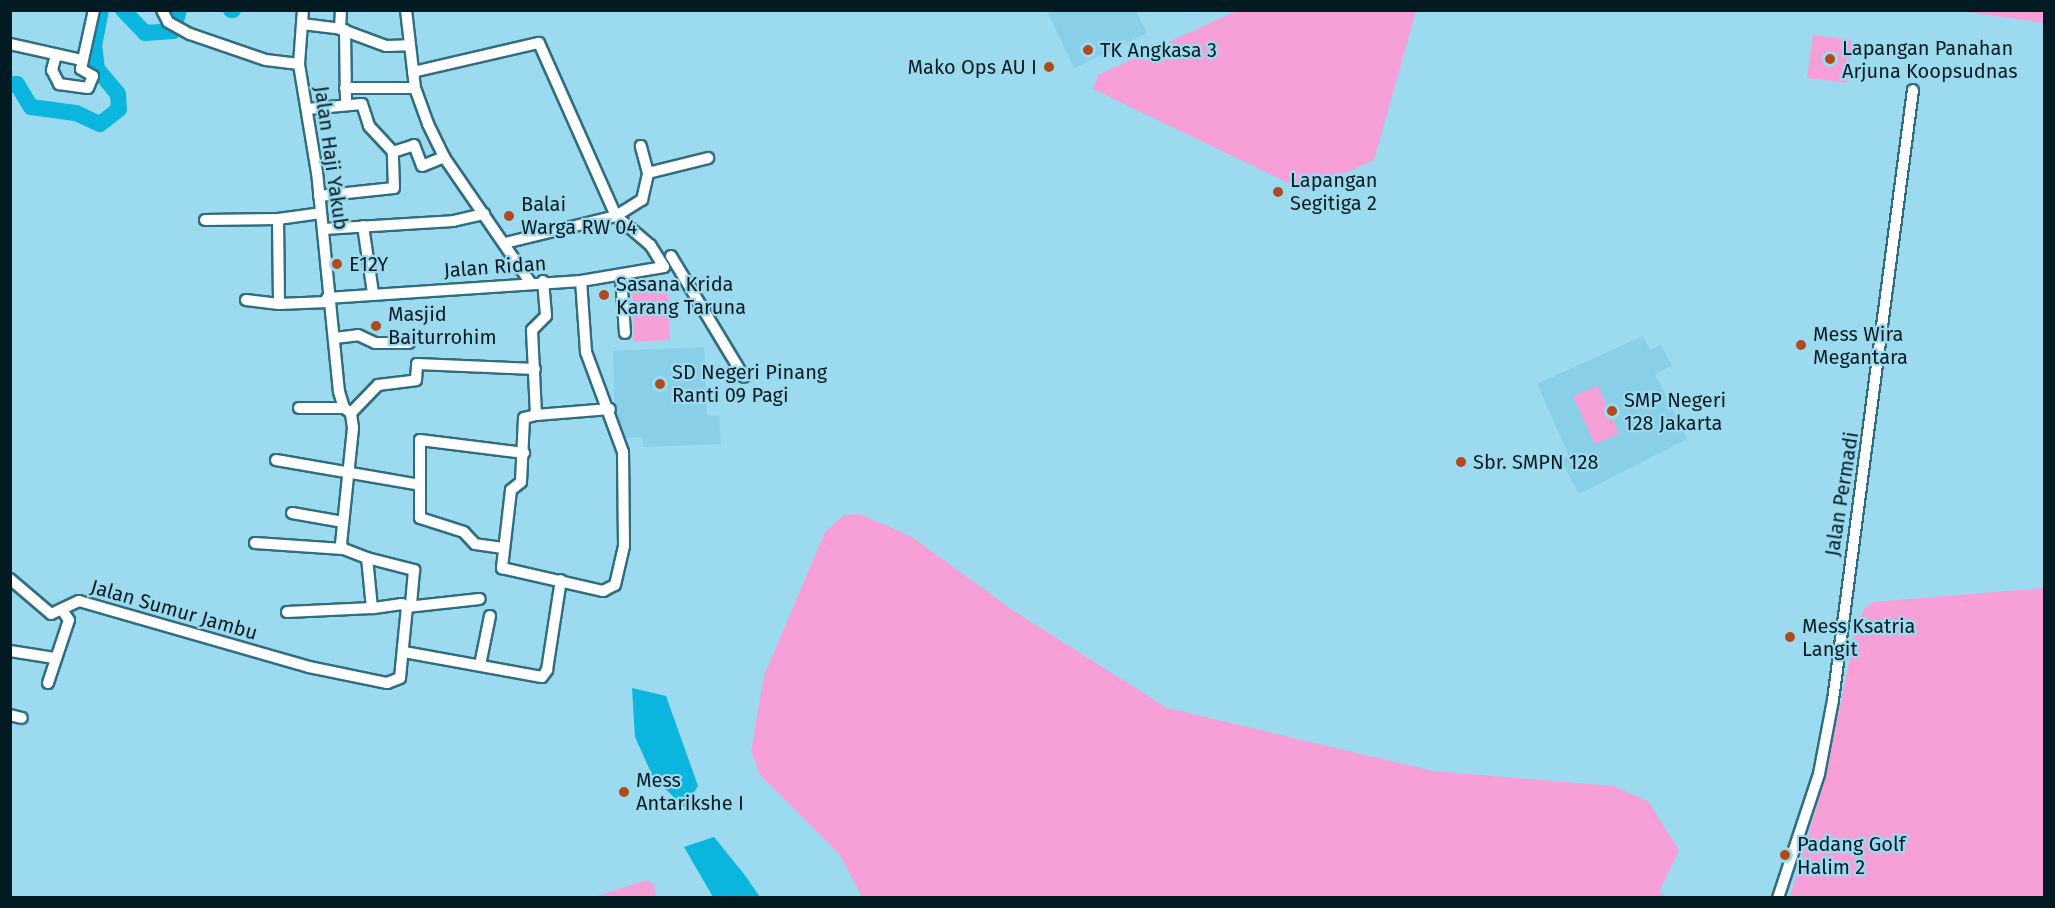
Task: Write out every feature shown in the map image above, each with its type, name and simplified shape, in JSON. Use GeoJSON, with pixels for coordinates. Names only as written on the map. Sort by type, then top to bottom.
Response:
{"type":"FeatureCollection","features":[{"type":"Feature","properties":{"kind":"street"},"geometry":{"type":"LineString","coordinates":[[56,55],[52,70],[59,84],[80,89],[88,88],[93,76],[81,69],[94,10]]}},
{"type":"Feature","properties":{"kind":"street"},"geometry":{"type":"LineString","coordinates":[[162,10],[168,22],[190,34],[266,60],[299,64]]}},
{"type":"Feature","properties":{"kind":"street","name":"Jalan Haji Yakub"},"geometry":{"type":"LineString","coordinates":[[303,10],[299,64],[324,229],[328,300],[335,338],[339,392],[348,410],[351,471],[343,549]]}},
{"type":"Feature","properties":{"kind":"street"},"geometry":{"type":"LineString","coordinates":[[341,10],[346,105]]}},
{"type":"Feature","properties":{"kind":"street"},"geometry":{"type":"LineString","coordinates":[[406,10],[415,88],[444,157],[530,282]]}},
{"type":"Feature","properties":{"kind":"street"},"geometry":{"type":"LineString","coordinates":[[302,24],[342,30],[386,46],[410,45]]}},
{"type":"Feature","properties":{"kind":"street"},"geometry":{"type":"LineString","coordinates":[[413,72],[539,43],[616,216]]}},
{"type":"Feature","properties":{"kind":"street"},"geometry":{"type":"LineString","coordinates":[[10,44],[82,60]]}},
{"type":"Feature","properties":{"kind":"street"},"geometry":{"type":"LineString","coordinates":[[345,88],[415,88]]}},
{"type":"Feature","properties":{"kind":"street","name":"Jalan Permadi"},"geometry":{"type":"LineString","coordinates":[[1778,897],[1819,774],[1833,699],[1913,90]]}},
{"type":"Feature","properties":{"kind":"street"},"geometry":{"type":"LineString","coordinates":[[307,110],[363,105],[369,126],[393,152],[394,188],[319,196]]}},
{"type":"Feature","properties":{"kind":"street"},"geometry":{"type":"LineString","coordinates":[[393,152],[414,145],[422,166],[444,157]]}},
{"type":"Feature","properties":{"kind":"street"},"geometry":{"type":"LineString","coordinates":[[505,243],[616,216],[642,200],[648,173],[640,146]]}},
{"type":"Feature","properties":{"kind":"street"},"geometry":{"type":"LineString","coordinates":[[648,173],[708,158]]}},
{"type":"Feature","properties":{"kind":"street"},"geometry":{"type":"LineString","coordinates":[[205,220],[278,219],[321,213]]}},
{"type":"Feature","properties":{"kind":"street"},"geometry":{"type":"LineString","coordinates":[[324,229],[453,221],[484,214]]}},
{"type":"Feature","properties":{"kind":"street","name":"Jalan Ridan"},"geometry":{"type":"LineString","coordinates":[[246,300],[279,304],[328,300],[373,292],[543,281],[581,281],[664,267],[650,244],[616,216]]}},
{"type":"Feature","properties":{"kind":"street"},"geometry":{"type":"LineString","coordinates":[[278,219],[279,304]]}},
{"type":"Feature","properties":{"kind":"street"},"geometry":{"type":"LineString","coordinates":[[363,226],[373,292]]}},
{"type":"Feature","properties":{"kind":"street"},"geometry":{"type":"LineString","coordinates":[[671,256],[744,376]]}},
{"type":"Feature","properties":{"kind":"street"},"geometry":{"type":"LineString","coordinates":[[621,276],[625,333]]}},
{"type":"Feature","properties":{"kind":"street"},"geometry":{"type":"LineString","coordinates":[[536,415],[532,327],[546,316],[543,281]]}},
{"type":"Feature","properties":{"kind":"street"},"geometry":{"type":"LineString","coordinates":[[581,281],[586,352],[610,409],[623,452],[624,546],[615,585],[603,591],[503,569],[503,548],[511,490],[521,482],[524,418],[610,409]]}},
{"type":"Feature","properties":{"kind":"street"},"geometry":{"type":"LineString","coordinates":[[335,338],[358,336],[375,343],[409,343]]}},
{"type":"Feature","properties":{"kind":"street"},"geometry":{"type":"LineString","coordinates":[[299,408],[348,410],[378,385],[416,380],[417,364],[535,369]]}},
{"type":"Feature","properties":{"kind":"street"},"geometry":{"type":"LineString","coordinates":[[503,548],[475,544],[464,532],[420,518],[420,440],[524,453]]}},
{"type":"Feature","properties":{"kind":"street"},"geometry":{"type":"LineString","coordinates":[[276,460],[351,471],[420,485]]}},
{"type":"Feature","properties":{"kind":"street"},"geometry":{"type":"LineString","coordinates":[[292,513],[344,522]]}},
{"type":"Feature","properties":{"kind":"street"},"geometry":{"type":"LineString","coordinates":[[255,543],[343,549],[367,558],[414,570],[404,652],[480,664],[533,676],[542,677],[547,670],[561,580]]}},
{"type":"Feature","properties":{"kind":"street"},"geometry":{"type":"LineString","coordinates":[[367,558],[372,608]]}},
{"type":"Feature","properties":{"kind":"street","name":"Jalan Sumur Jambu"},"geometry":{"type":"LineString","coordinates":[[10,579],[48,614],[79,601],[309,667],[392,683],[402,674],[404,652]]}},
{"type":"Feature","properties":{"kind":"street"},"geometry":{"type":"LineString","coordinates":[[287,612],[372,608],[402,604],[409,607],[480,599]]}},
{"type":"Feature","properties":{"kind":"street"},"geometry":{"type":"LineString","coordinates":[[48,683],[54,658],[69,620],[62,610]]}},
{"type":"Feature","properties":{"kind":"street"},"geometry":{"type":"LineString","coordinates":[[480,664],[490,616]]}},
{"type":"Feature","properties":{"kind":"street"},"geometry":{"type":"LineString","coordinates":[[10,651],[54,658]]}},
{"type":"Feature","properties":{"kind":"street"},"geometry":{"type":"LineString","coordinates":[[10,715],[22,718]]}},
{"type":"Feature","properties":{"kind":"shaded area"},"geometry":{"type":"Polygon","coordinates":[[[1238,10],[1416,11],[1374,160],[1305,191],[1093,89],[1098,75],[1238,10]]]}},
{"type":"Feature","properties":{"kind":"shaded area","name":"TK Angkasa 3"},"geometry":{"type":"Polygon","coordinates":[[[1047,11],[1136,11],[1147,33],[1074,68],[1047,11]]]}},
{"type":"Feature","properties":{"kind":"shaded area"},"geometry":{"type":"Polygon","coordinates":[[[1961,11],[2044,11],[2044,23],[1961,11]]]}},
{"type":"Feature","properties":{"kind":"shaded area","name":"Lapangan Panahan Arjuna Koopsudnas"},"geometry":{"type":"Polygon","coordinates":[[[1813,35],[1852,40],[1847,83],[1807,78],[1813,35]]]}},
{"type":"Feature","properties":{"kind":"shaded area"},"geometry":{"type":"Polygon","coordinates":[[[668,281],[670,340],[634,342],[632,282],[668,281]]]}},
{"type":"Feature","properties":{"kind":"shaded area","name":"SMP Negeri 128 Jakarta"},"geometry":{"type":"Polygon","coordinates":[[[1643,336],[1650,350],[1661,345],[1672,366],[1655,374],[1687,439],[1579,494],[1561,460],[1569,456],[1537,384],[1643,336]]]}},
{"type":"Feature","properties":{"kind":"shaded area","name":"SD Negeri Pinang Ranti 09 Pagi"},"geometry":{"type":"Polygon","coordinates":[[[704,347],[707,415],[719,416],[721,444],[643,447],[642,437],[626,438],[621,423],[615,421],[613,351],[704,347]]]}},
{"type":"Feature","properties":{"kind":"shaded area"},"geometry":{"type":"Polygon","coordinates":[[[1598,386],[1619,434],[1595,444],[1573,396],[1598,386]]]}},
{"type":"Feature","properties":{"kind":"shaded area"},"geometry":{"type":"Polygon","coordinates":[[[860,514],[912,537],[1014,611],[1167,708],[1433,771],[1613,786],[1648,801],[1679,850],[1659,892],[1668,897],[862,897],[840,855],[760,775],[751,751],[764,676],[825,532],[844,515],[860,514]]]}},
{"type":"Feature","properties":{"kind":"shaded area"},"geometry":{"type":"Polygon","coordinates":[[[2044,588],[2044,897],[1790,897],[1826,775],[1857,623],[1865,608],[1873,602],[2044,588]]]}},
{"type":"Feature","properties":{"kind":"shaded area"},"geometry":{"type":"Polygon","coordinates":[[[632,688],[666,696],[698,786],[684,807],[653,777],[635,737],[632,688]]]}},
{"type":"Feature","properties":{"kind":"shaded area"},"geometry":{"type":"Polygon","coordinates":[[[714,837],[760,897],[713,897],[684,847],[714,837]]]}},
{"type":"Feature","properties":{"kind":"shaded area"},"geometry":{"type":"Polygon","coordinates":[[[647,880],[653,884],[657,897],[594,897],[647,880]]]}},
{"type":"Feature","properties":{"kind":"waterway"},"geometry":{"type":"LineString","coordinates":[[10,85],[17,84],[31,107],[76,113],[100,124],[119,109],[118,94],[97,69],[94,46],[101,10]]}},
{"type":"Feature","properties":{"kind":"waterway"},"geometry":{"type":"LineString","coordinates":[[123,10],[145,33],[173,31],[179,10]]}},
{"type":"Feature","properties":{"kind":"place","name":"TK Angkasa 3"},"geometry":{"type":"Point","coordinates":[1088,50]}},
{"type":"Feature","properties":{"kind":"place","name":"Lapangan Panahan Arjuna Koopsudnas"},"geometry":{"type":"Point","coordinates":[1830,59]}},
{"type":"Feature","properties":{"kind":"place","name":"Mako Ops AU I"},"geometry":{"type":"Point","coordinates":[1049,67]}},
{"type":"Feature","properties":{"kind":"place","name":"Lapangan Segitiga 2"},"geometry":{"type":"Point","coordinates":[1278,192]}},
{"type":"Feature","properties":{"kind":"place","name":"Balai Warga RW 04"},"geometry":{"type":"Point","coordinates":[509,216]}},
{"type":"Feature","properties":{"kind":"place","name":"E12Y"},"geometry":{"type":"Point","coordinates":[337,264]}},
{"type":"Feature","properties":{"kind":"place","name":"Sasana Krida Karang Taruna"},"geometry":{"type":"Point","coordinates":[604,295]}},
{"type":"Feature","properties":{"kind":"place","name":"Masjid Baiturrohim"},"geometry":{"type":"Point","coordinates":[376,326]}},
{"type":"Feature","properties":{"kind":"place","name":"Mess Wira Megantara"},"geometry":{"type":"Point","coordinates":[1801,345]}},
{"type":"Feature","properties":{"kind":"place","name":"SD Negeri Pinang Ranti 09 Pagi"},"geometry":{"type":"Point","coordinates":[660,384]}},
{"type":"Feature","properties":{"kind":"place","name":"SMP Negeri 128 Jakarta"},"geometry":{"type":"Point","coordinates":[1612,411]}},
{"type":"Feature","properties":{"kind":"place","name":"Sbr. SMPN 128"},"geometry":{"type":"Point","coordinates":[1461,462]}},
{"type":"Feature","properties":{"kind":"place","name":"Mess Ksatria Langit"},"geometry":{"type":"Point","coordinates":[1790,637]}},
{"type":"Feature","properties":{"kind":"place","name":"Mess Antarikshe I"},"geometry":{"type":"Point","coordinates":[624,792]}},
{"type":"Feature","properties":{"kind":"place","name":"Padang Golf Halim 2"},"geometry":{"type":"Point","coordinates":[1785,855]}}]}
